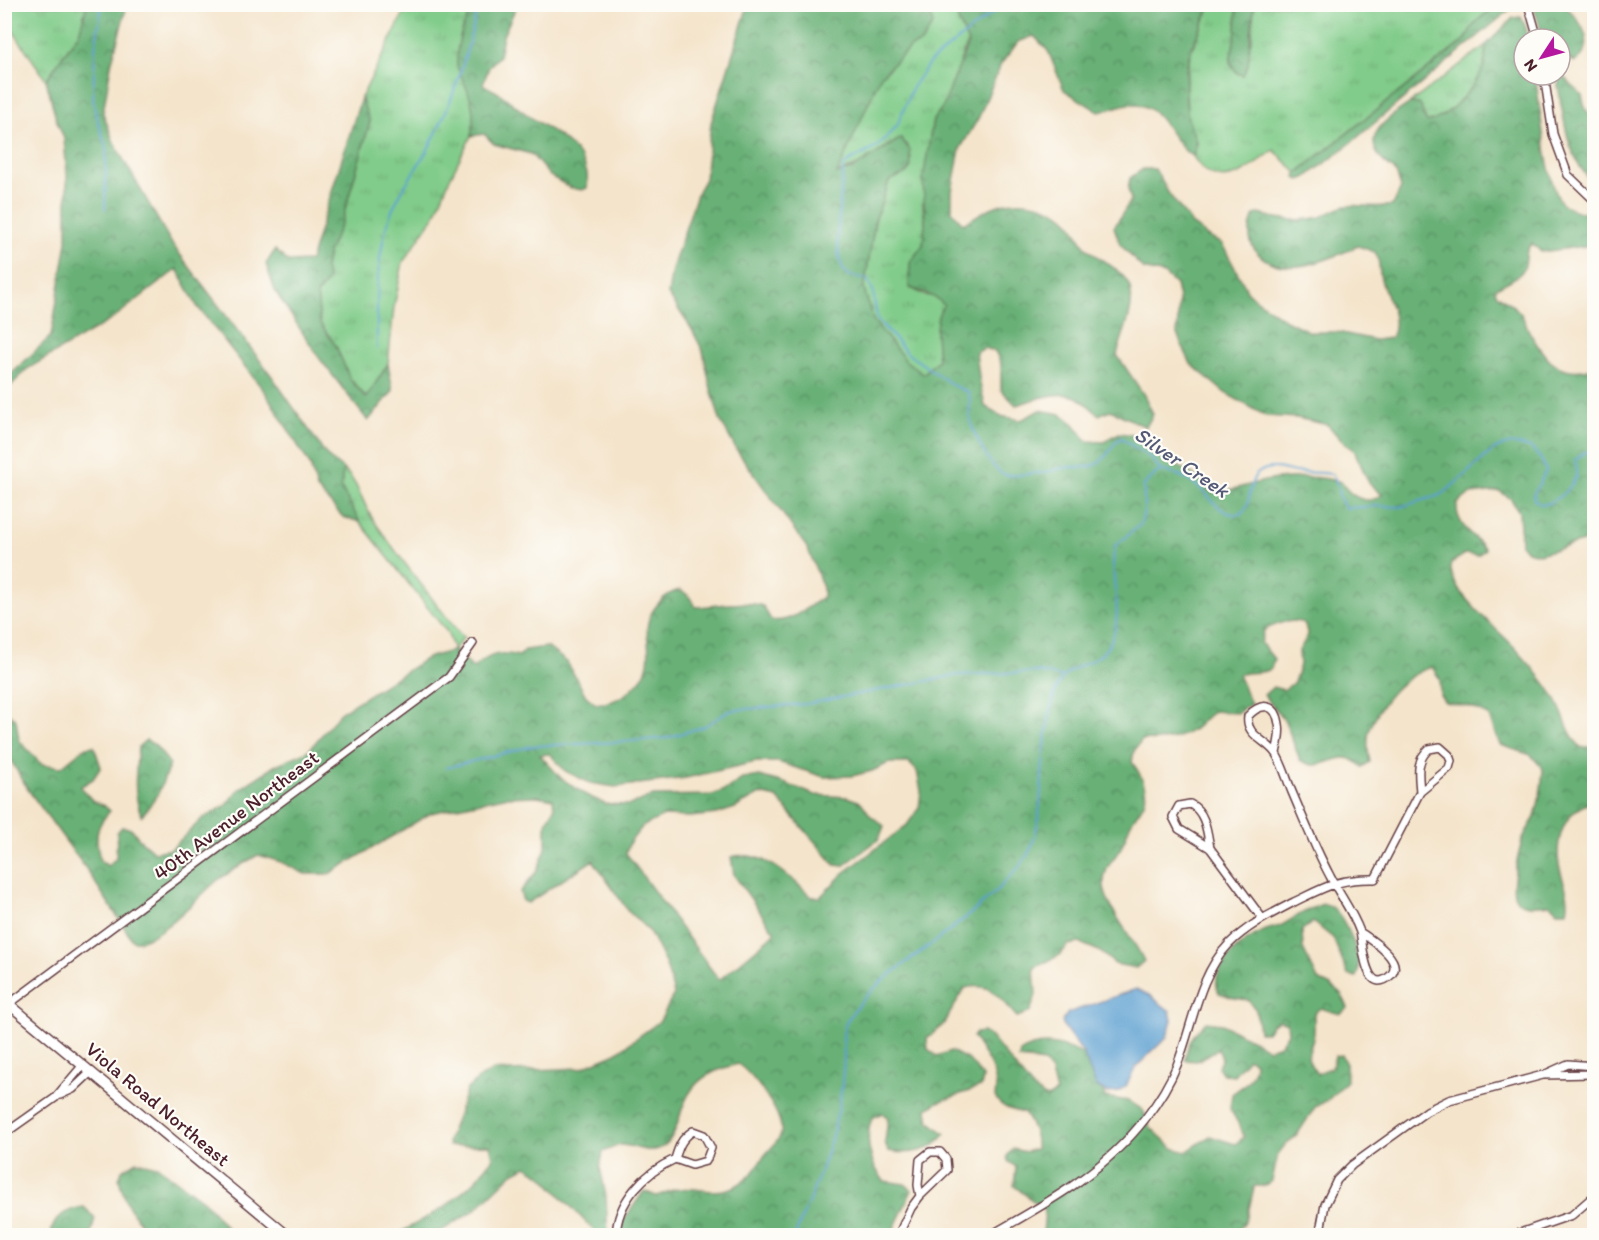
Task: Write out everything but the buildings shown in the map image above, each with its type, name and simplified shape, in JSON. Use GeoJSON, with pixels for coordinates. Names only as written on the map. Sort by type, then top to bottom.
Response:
{"type":"FeatureCollection","features":[{"type":"Feature","properties":{"kind":"main road","name":"Viola Road Northeast"},"geometry":{"type":"LineString","coordinates":[[7,1002],[288,1236]]}},
{"type":"Feature","properties":{"kind":"street"},"geometry":{"type":"LineString","coordinates":[[1528,4],[1535,27]]}},
{"type":"Feature","properties":{"kind":"street"},"geometry":{"type":"LineString","coordinates":[[1546,87],[1553,134],[1568,175],[1594,200]]}},
{"type":"Feature","properties":{"kind":"street","name":"40th Avenue Northeast"},"geometry":{"type":"LineString","coordinates":[[7,1002],[449,677],[473,643]]}},
{"type":"Feature","properties":{"kind":"street"},"geometry":{"type":"LineString","coordinates":[[1276,753],[1279,740],[1278,717],[1270,708],[1264,706],[1252,712],[1247,722],[1252,734],[1276,753],[1317,852],[1360,932],[1368,971],[1375,979],[1385,979],[1394,972],[1392,960],[1381,947],[1360,932]]}},
{"type":"Feature","properties":{"kind":"street"},"geometry":{"type":"LineString","coordinates":[[989,1236],[1078,1184],[1106,1162],[1129,1138],[1169,1082],[1212,966],[1229,944],[1262,918],[1333,883],[1354,878],[1375,879],[1420,792],[1449,768],[1451,761],[1449,755],[1440,747],[1429,749],[1420,761],[1418,768],[1420,792]]}},
{"type":"Feature","properties":{"kind":"street"},"geometry":{"type":"LineString","coordinates":[[1210,848],[1207,830],[1200,812],[1190,804],[1179,806],[1173,817],[1179,829],[1210,848],[1262,918]]}},
{"type":"Feature","properties":{"kind":"street"},"geometry":{"type":"LineString","coordinates":[[55,1098],[83,1065]]}},
{"type":"Feature","properties":{"kind":"street"},"geometry":{"type":"LineString","coordinates":[[1319,1236],[1326,1205],[1337,1180],[1352,1165],[1427,1111],[1449,1100],[1543,1075],[1559,1067],[1594,1066]]}},
{"type":"Feature","properties":{"kind":"street"},"geometry":{"type":"LineString","coordinates":[[4,1134],[55,1098],[73,1089],[91,1072]]}},
{"type":"Feature","properties":{"kind":"street"},"geometry":{"type":"LineString","coordinates":[[1543,1075],[1594,1074]]}},
{"type":"Feature","properties":{"kind":"street"},"geometry":{"type":"LineString","coordinates":[[616,1236],[619,1212],[628,1197],[652,1172],[675,1160],[692,1165],[706,1161],[711,1148],[704,1135],[693,1131],[681,1140],[675,1160]]}},
{"type":"Feature","properties":{"kind":"street"},"geometry":{"type":"LineString","coordinates":[[898,1236],[920,1196],[946,1170],[946,1159],[940,1152],[930,1152],[920,1160],[918,1185],[920,1196]]}},
{"type":"Feature","properties":{"kind":"street"},"geometry":{"type":"LineString","coordinates":[[1511,1236],[1531,1227],[1572,1215],[1594,1196]]}},
{"type":"Feature","properties":{"kind":"green space"},"geometry":{"type":"Polygon","coordinates":[[[1023,4],[1209,5],[1190,52],[1186,75],[1188,120],[1195,138],[1193,157],[1178,143],[1159,117],[1142,105],[1123,105],[1099,112],[1064,90],[1048,51],[1034,36],[1018,42],[1001,64],[979,117],[960,149],[952,191],[952,211],[963,224],[1001,204],[1023,202],[1045,206],[1064,217],[1087,248],[1126,279],[1131,292],[1131,300],[1117,355],[1144,395],[1153,414],[1146,427],[1110,410],[1099,415],[1082,400],[1069,395],[1046,397],[1016,405],[1001,390],[1001,364],[995,351],[984,348],[976,353],[985,406],[1000,416],[1021,420],[1040,410],[1061,414],[1074,424],[1087,441],[1104,442],[1119,433],[1134,435],[1151,451],[1194,475],[1214,492],[1270,480],[1297,477],[1341,482],[1354,496],[1365,500],[1382,495],[1369,483],[1354,450],[1341,440],[1328,425],[1297,418],[1266,416],[1225,393],[1191,364],[1177,334],[1179,299],[1176,285],[1164,274],[1143,269],[1120,244],[1114,227],[1131,200],[1128,189],[1130,178],[1143,169],[1155,169],[1169,194],[1192,224],[1222,244],[1249,294],[1282,318],[1310,332],[1337,332],[1375,340],[1391,338],[1394,330],[1394,315],[1383,287],[1375,252],[1358,246],[1319,262],[1291,266],[1277,265],[1265,260],[1252,246],[1250,233],[1254,215],[1304,220],[1320,217],[1346,206],[1393,205],[1401,188],[1393,169],[1376,152],[1374,143],[1380,127],[1410,103],[1419,104],[1427,122],[1435,120],[1451,109],[1460,101],[1483,68],[1486,45],[1513,18],[1521,17],[1526,27],[1512,27],[1512,87],[1537,87],[1548,165],[1558,197],[1564,205],[1571,209],[1594,215],[1594,243],[1541,252],[1532,243],[1520,273],[1495,289],[1496,293],[1522,316],[1541,351],[1554,364],[1571,370],[1594,368],[1594,539],[1539,554],[1527,551],[1521,544],[1519,512],[1511,499],[1499,491],[1470,494],[1457,504],[1457,511],[1466,529],[1485,549],[1478,555],[1465,554],[1451,563],[1452,574],[1465,597],[1516,649],[1548,686],[1577,743],[1582,748],[1594,746],[1594,802],[1584,805],[1569,817],[1559,845],[1559,865],[1568,899],[1567,911],[1557,911],[1550,904],[1521,903],[1515,897],[1514,892],[1519,853],[1523,838],[1537,810],[1543,769],[1531,755],[1500,745],[1488,715],[1470,707],[1445,702],[1440,695],[1440,679],[1432,667],[1412,676],[1394,690],[1380,709],[1369,733],[1370,762],[1362,767],[1355,761],[1344,758],[1313,765],[1300,760],[1285,721],[1264,695],[1273,687],[1284,690],[1294,682],[1300,665],[1299,651],[1308,635],[1304,623],[1284,622],[1264,630],[1261,643],[1274,659],[1271,669],[1238,675],[1251,704],[1237,713],[1214,711],[1194,729],[1179,737],[1167,740],[1142,740],[1134,751],[1132,762],[1144,785],[1145,800],[1131,823],[1122,846],[1107,869],[1104,885],[1105,893],[1114,912],[1144,961],[1136,968],[1115,964],[1099,951],[1080,943],[1068,945],[1060,955],[1034,968],[1036,995],[1030,1012],[1017,1017],[989,989],[975,986],[965,988],[943,1025],[927,1038],[928,1049],[937,1056],[951,1051],[969,1060],[983,1077],[981,1087],[938,1102],[927,1109],[929,1121],[945,1134],[934,1145],[920,1151],[904,1153],[888,1151],[885,1142],[888,1118],[882,1113],[872,1118],[869,1143],[875,1167],[884,1181],[905,1184],[912,1190],[891,1235],[622,1235],[623,1221],[644,1191],[656,1196],[678,1189],[726,1190],[748,1177],[779,1139],[781,1125],[772,1105],[759,1085],[738,1064],[708,1075],[694,1087],[688,1095],[672,1136],[665,1145],[649,1150],[621,1145],[603,1152],[600,1167],[606,1196],[608,1235],[598,1235],[541,1175],[526,1166],[513,1173],[475,1210],[435,1235],[396,1235],[445,1207],[473,1183],[493,1158],[490,1145],[449,1146],[448,1141],[467,1089],[494,1070],[581,1068],[616,1053],[660,1021],[674,994],[666,965],[649,931],[628,911],[593,860],[528,903],[523,901],[520,892],[537,871],[546,848],[546,823],[554,809],[553,799],[537,796],[504,797],[431,813],[329,874],[305,874],[281,862],[258,855],[218,880],[154,935],[133,941],[87,870],[29,791],[10,759],[5,750],[4,709],[16,720],[19,740],[41,764],[61,767],[86,747],[94,746],[101,767],[93,779],[80,787],[93,801],[110,811],[101,823],[97,834],[100,861],[108,866],[116,858],[117,832],[122,827],[132,829],[139,839],[154,852],[171,849],[202,819],[225,806],[238,790],[276,765],[308,751],[341,712],[427,658],[454,650],[473,668],[494,655],[519,656],[525,650],[547,647],[567,662],[586,696],[596,704],[606,703],[620,698],[636,685],[647,669],[649,620],[657,605],[670,594],[680,590],[688,595],[696,607],[739,603],[763,606],[771,620],[778,621],[798,614],[823,597],[823,588],[808,549],[736,449],[720,420],[703,351],[691,328],[668,294],[672,269],[698,191],[705,179],[711,123],[748,5],[927,5],[933,24],[921,43],[909,48],[880,77],[837,174],[854,168],[901,138],[910,150],[911,167],[906,173],[889,181],[875,221],[864,289],[873,320],[906,361],[923,374],[938,360],[937,324],[944,305],[932,296],[909,287],[910,262],[923,245],[925,224],[923,179],[933,120],[944,105],[968,43],[953,7],[954,5],[1004,5],[1015,12],[1023,4]],[[550,754],[540,755],[561,778],[586,795],[606,804],[629,805],[653,796],[713,795],[742,779],[759,776],[815,795],[847,797],[861,802],[870,815],[884,826],[879,839],[843,866],[835,865],[777,798],[760,794],[735,808],[717,814],[690,817],[664,816],[643,826],[630,842],[626,853],[719,980],[775,933],[734,875],[731,857],[754,857],[765,861],[785,873],[812,897],[820,897],[844,873],[907,825],[919,808],[921,791],[917,771],[909,763],[889,763],[872,771],[852,776],[824,777],[778,762],[756,762],[686,778],[615,787],[590,783],[565,771],[550,754]]]}},
{"type":"Feature","properties":{"kind":"green space"},"geometry":{"type":"Polygon","coordinates":[[[4,5],[87,5],[79,33],[46,80],[5,19],[4,5]]]}},
{"type":"Feature","properties":{"kind":"green space"},"geometry":{"type":"Polygon","coordinates":[[[87,5],[127,5],[111,65],[103,113],[114,143],[172,244],[271,375],[327,456],[343,469],[341,488],[360,522],[343,517],[317,489],[310,465],[265,392],[197,306],[177,269],[111,320],[27,369],[5,392],[5,380],[51,336],[67,241],[67,175],[64,139],[56,119],[46,80],[79,33],[87,5]]]}},
{"type":"Feature","properties":{"kind":"green space"},"geometry":{"type":"Polygon","coordinates":[[[408,5],[485,5],[482,10],[472,6],[460,37],[457,66],[466,84],[475,124],[435,215],[403,262],[394,307],[388,364],[367,398],[350,379],[336,346],[320,323],[317,294],[328,280],[325,268],[328,252],[341,224],[370,122],[361,98],[408,5]]]}},
{"type":"Feature","properties":{"kind":"green space"},"geometry":{"type":"Polygon","coordinates":[[[485,5],[517,5],[503,36],[499,56],[489,67],[483,84],[501,94],[570,145],[584,164],[587,188],[582,190],[571,188],[550,176],[531,154],[494,144],[484,134],[471,136],[473,122],[471,102],[457,67],[457,50],[463,27],[473,6],[482,10],[485,5]]]}},
{"type":"Feature","properties":{"kind":"green space"},"geometry":{"type":"Polygon","coordinates":[[[927,5],[954,5],[968,43],[944,106],[933,120],[923,208],[925,224],[923,245],[910,262],[909,287],[924,295],[937,297],[944,305],[936,329],[938,360],[923,374],[906,361],[873,320],[864,289],[875,221],[889,181],[906,173],[890,144],[864,161],[836,174],[880,77],[909,48],[921,43],[933,24],[927,5]]]}},
{"type":"Feature","properties":{"kind":"green space"},"geometry":{"type":"Polygon","coordinates":[[[1209,5],[1237,5],[1236,32],[1230,62],[1252,40],[1254,5],[1505,5],[1482,18],[1466,39],[1297,173],[1274,150],[1242,173],[1224,178],[1215,177],[1206,172],[1193,157],[1197,144],[1187,116],[1186,83],[1190,54],[1209,5]]]}},
{"type":"Feature","properties":{"kind":"green space"},"geometry":{"type":"Polygon","coordinates":[[[1237,5],[1254,5],[1248,65],[1243,75],[1237,73],[1230,62],[1236,32],[1237,5]]]}},
{"type":"Feature","properties":{"kind":"green space"},"geometry":{"type":"Polygon","coordinates":[[[1505,5],[1513,5],[1513,7],[1340,152],[1305,178],[1299,180],[1296,178],[1297,173],[1466,39],[1481,17],[1505,5]]]}},
{"type":"Feature","properties":{"kind":"green space"},"geometry":{"type":"Polygon","coordinates":[[[1533,5],[1564,5],[1576,18],[1585,33],[1587,41],[1582,56],[1575,62],[1572,61],[1572,27],[1540,27],[1533,5]]]}},
{"type":"Feature","properties":{"kind":"green space"},"geometry":{"type":"Polygon","coordinates":[[[1486,45],[1484,65],[1474,84],[1451,109],[1435,120],[1427,122],[1419,104],[1410,103],[1486,45]]]}},
{"type":"Feature","properties":{"kind":"green space"},"geometry":{"type":"Polygon","coordinates":[[[1572,85],[1582,95],[1585,108],[1594,121],[1594,184],[1585,174],[1572,151],[1558,87],[1572,87],[1572,85]]]}},
{"type":"Feature","properties":{"kind":"green space"},"geometry":{"type":"Polygon","coordinates":[[[361,98],[370,122],[341,224],[328,252],[325,268],[328,280],[317,294],[320,323],[336,346],[350,379],[366,398],[388,364],[393,391],[368,421],[320,359],[275,291],[266,264],[275,250],[288,262],[310,261],[361,98]]]}},
{"type":"Feature","properties":{"kind":"green space"},"geometry":{"type":"Polygon","coordinates":[[[343,469],[353,480],[370,515],[384,535],[464,637],[454,650],[447,632],[360,522],[341,488],[343,469]]]}},
{"type":"Feature","properties":{"kind":"green space"},"geometry":{"type":"Polygon","coordinates":[[[146,740],[155,745],[170,764],[158,794],[142,816],[137,800],[136,773],[138,747],[146,740]]]}},
{"type":"Feature","properties":{"kind":"green space"},"geometry":{"type":"Polygon","coordinates":[[[1323,904],[1332,907],[1343,920],[1353,940],[1358,970],[1356,977],[1348,975],[1333,938],[1313,922],[1302,930],[1303,948],[1318,980],[1337,990],[1348,1008],[1340,1014],[1320,1008],[1314,1014],[1314,1036],[1308,1056],[1317,1074],[1332,1067],[1335,1056],[1341,1055],[1346,1064],[1347,1081],[1328,1100],[1315,1107],[1297,1135],[1278,1154],[1272,1181],[1264,1186],[1255,1186],[1243,1225],[1232,1235],[1045,1235],[1043,1233],[1045,1210],[1014,1186],[1016,1167],[1008,1161],[1007,1156],[1013,1149],[1026,1152],[1036,1149],[1033,1130],[1024,1113],[1011,1110],[997,1101],[993,1072],[973,1037],[976,1033],[983,1032],[991,1037],[1032,1088],[1047,1098],[1056,1093],[1051,1072],[1044,1062],[1019,1059],[1020,1052],[1029,1047],[1056,1045],[1091,1058],[1105,1097],[1129,1101],[1143,1110],[1150,1127],[1173,1148],[1186,1152],[1210,1136],[1235,1144],[1244,1137],[1230,1109],[1232,1094],[1248,1081],[1253,1073],[1255,1062],[1248,1058],[1234,1075],[1223,1074],[1218,1067],[1222,1058],[1218,1049],[1197,1061],[1185,1060],[1188,1048],[1194,1035],[1206,1022],[1222,1024],[1269,1049],[1280,1045],[1288,1033],[1287,1023],[1279,1020],[1272,1024],[1267,1032],[1259,1032],[1256,1010],[1248,1000],[1219,993],[1218,974],[1229,956],[1246,941],[1323,904]]]}},
{"type":"Feature","properties":{"kind":"green space"},"geometry":{"type":"Polygon","coordinates":[[[136,1161],[157,1166],[204,1201],[233,1235],[144,1235],[143,1227],[126,1201],[119,1179],[122,1170],[136,1161]]]}},
{"type":"Feature","properties":{"kind":"green space"},"geometry":{"type":"Polygon","coordinates":[[[84,1207],[95,1218],[91,1235],[51,1235],[57,1219],[72,1210],[84,1207]]]}},
{"type":"Feature","properties":{"kind":"water"},"geometry":{"type":"Polygon","coordinates":[[[1136,989],[1149,995],[1170,1011],[1172,1020],[1167,1037],[1136,1067],[1126,1086],[1117,1092],[1107,1093],[1096,1086],[1083,1053],[1062,1021],[1068,1013],[1136,989]]]}},
{"type":"Feature","properties":{"kind":"waterway"},"geometry":{"type":"LineString","coordinates":[[102,4],[95,48],[93,97],[106,148],[105,209]]}},
{"type":"Feature","properties":{"kind":"waterway"},"geometry":{"type":"LineString","coordinates":[[377,349],[379,269],[388,222],[396,202],[438,130],[470,41],[478,4]]}},
{"type":"Feature","properties":{"kind":"waterway","name":"Silver Creek"},"geometry":{"type":"LineString","coordinates":[[1007,4],[930,62],[913,86],[897,126],[877,147],[843,167],[838,225],[839,256],[843,268],[851,276],[867,279],[873,291],[877,319],[908,354],[954,386],[968,392],[970,419],[975,433],[989,460],[1000,472],[1013,476],[1042,473],[1066,467],[1090,467],[1102,461],[1121,438],[1152,459],[1160,470],[1190,481],[1219,508],[1228,513],[1240,514],[1244,511],[1256,475],[1266,469],[1276,468],[1295,472],[1332,474],[1340,499],[1346,508],[1400,507],[1444,493],[1492,451],[1504,445],[1516,444],[1531,448],[1541,459],[1546,471],[1534,493],[1534,500],[1543,505],[1568,490],[1576,473],[1575,460],[1585,452],[1594,452]]}},
{"type":"Feature","properties":{"kind":"waterway"},"geometry":{"type":"LineString","coordinates":[[795,1235],[820,1172],[836,1122],[842,1088],[843,1034],[847,1021],[877,986],[993,894],[1013,874],[1029,853],[1037,828],[1045,745],[1054,695],[1065,675],[1098,657],[1111,641],[1117,618],[1113,570],[1115,546],[1141,524],[1144,511],[1144,485],[1160,470]]}},
{"type":"Feature","properties":{"kind":"waterway"},"geometry":{"type":"LineString","coordinates":[[446,768],[532,746],[667,738],[705,726],[734,710],[806,704],[958,675],[1038,672],[1062,677]]}}]}
